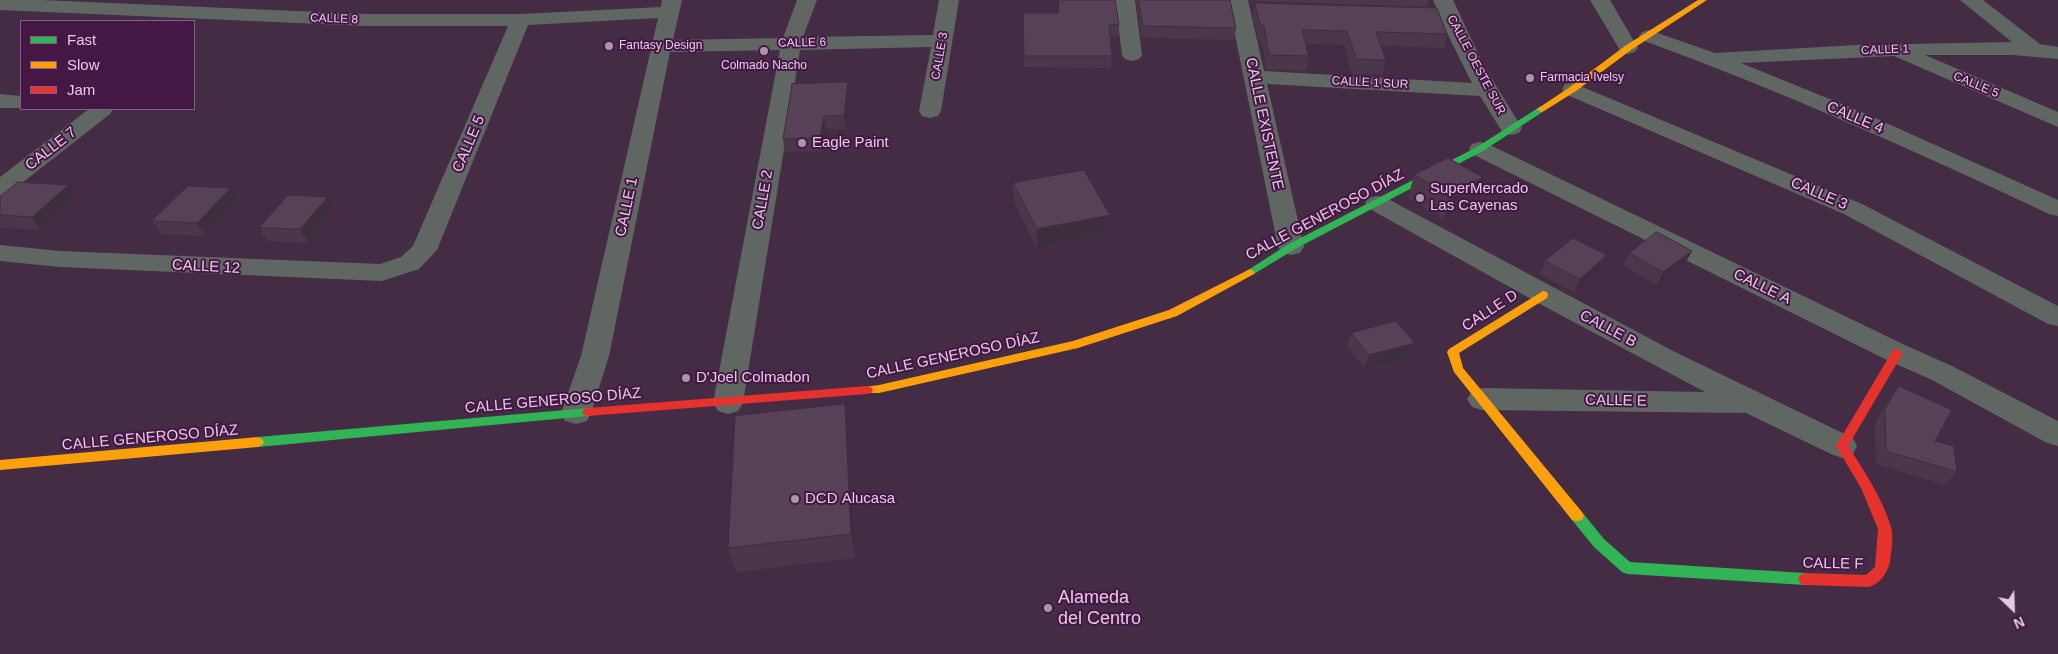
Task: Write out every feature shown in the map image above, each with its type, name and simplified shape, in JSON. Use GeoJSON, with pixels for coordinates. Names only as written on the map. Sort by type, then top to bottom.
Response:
{"type":"FeatureCollection","features":[{"type":"Feature","properties":{"kind":"street"},"geometry":{"type":"LineString","coordinates":[[200,30],[236,0]]}},
{"type":"Feature","properties":{"kind":"street","name":"CALLE 2"},"geometry":{"type":"LineString","coordinates":[[728,403],[791,43],[807,0]]}},
{"type":"Feature","properties":{"kind":"street","name":"CALLE 3"},"geometry":{"type":"LineString","coordinates":[[930,111],[949,0]]}},
{"type":"Feature","properties":{"kind":"street"},"geometry":{"type":"LineString","coordinates":[[1125,0],[1132,55]]}},
{"type":"Feature","properties":{"kind":"street"},"geometry":{"type":"LineString","coordinates":[[1600,0],[1628,48]]}},
{"type":"Feature","properties":{"kind":"street","name":"CALLE GENEROSO DÍAZ"},"geometry":{"type":"LineString","coordinates":[[0,466],[576,413],[728,403],[879,389],[1074,345],[1173,313],[1233,282],[1291,247],[1480,149],[1573,89],[1628,48],[1703,0]]}},
{"type":"Feature","properties":{"kind":"street"},"geometry":{"type":"LineString","coordinates":[[1970,0],[2033,49]]}},
{"type":"Feature","properties":{"kind":"street","name":"CALLE 8"},"geometry":{"type":"LineString","coordinates":[[0,4],[366,20],[520,20],[670,6]]}},
{"type":"Feature","properties":{"kind":"street","name":"CALLE 1"},"geometry":{"type":"LineString","coordinates":[[576,413],[595,356],[670,6]]}},
{"type":"Feature","properties":{"kind":"street","name":"CALLE EXISTENTE"},"geometry":{"type":"LineString","coordinates":[[1246,6],[1254,76],[1291,247]]}},
{"type":"Feature","properties":{"kind":"street"},"geometry":{"type":"LineString","coordinates":[[1379,13],[1446,8]]}},
{"type":"Feature","properties":{"kind":"street","name":"CALLE OESTE SUR"},"geometry":{"type":"LineString","coordinates":[[1446,8],[1486,90],[1511,128]]}},
{"type":"Feature","properties":{"kind":"street","name":"CALLE 5"},"geometry":{"type":"LineString","coordinates":[[410,263],[424,250],[520,20]]}},
{"type":"Feature","properties":{"kind":"street","name":"CALLE 4"},"geometry":{"type":"LineString","coordinates":[[1649,36],[1711,58],[1954,160],[2058,209]]}},
{"type":"Feature","properties":{"kind":"street","name":"CALLE 6"},"geometry":{"type":"LineString","coordinates":[[661,46],[943,41]]}},
{"type":"Feature","properties":{"kind":"street","name":"CALLE 1"},"geometry":{"type":"LineString","coordinates":[[1711,58],[1894,50],[2033,49],[2058,54]]}},
{"type":"Feature","properties":{"kind":"street","name":"CALLE 5"},"geometry":{"type":"LineString","coordinates":[[1894,50],[2058,120]]}},
{"type":"Feature","properties":{"kind":"street","name":"CALLE 1 SUR"},"geometry":{"type":"LineString","coordinates":[[1254,76],[1486,90]]}},
{"type":"Feature","properties":{"kind":"street","name":"CALLE 3"},"geometry":{"type":"LineString","coordinates":[[1573,89],[1853,209],[2058,317]]}},
{"type":"Feature","properties":{"kind":"street"},"geometry":{"type":"LineString","coordinates":[[0,101],[20,102]]}},
{"type":"Feature","properties":{"kind":"street","name":"CALLE 7"},"geometry":{"type":"LineString","coordinates":[[0,189],[101,110]]}},
{"type":"Feature","properties":{"kind":"street","name":"CALLE A"},"geometry":{"type":"LineString","coordinates":[[1480,149],[1897,354],[1942,373],[2051,431]]}},
{"type":"Feature","properties":{"kind":"street","name":"CALLE B"},"geometry":{"type":"LineString","coordinates":[[1378,203],[1543,294],[1749,403],[1842,446]]}},
{"type":"Feature","properties":{"kind":"street","name":"CALLE 12"},"geometry":{"type":"LineString","coordinates":[[0,253],[60,259],[382,273],[410,263]]}},
{"type":"Feature","properties":{"kind":"street","name":"CALLE D"},"geometry":{"type":"LineString","coordinates":[[1482,399],[1458,369],[1453,352],[1543,294]]}},
{"type":"Feature","properties":{"kind":"street"},"geometry":{"type":"LineString","coordinates":[[1842,446],[1897,354]]}},
{"type":"Feature","properties":{"kind":"street","name":"CALLE E"},"geometry":{"type":"LineString","coordinates":[[1482,399],[1749,403]]}},
{"type":"Feature","properties":{"kind":"street","name":"CALLE F"},"geometry":{"type":"LineString","coordinates":[[1482,399],[1599,543],[1628,568],[1829,581],[1869,581],[1880,570],[1884,556],[1885,529],[1867,486],[1842,446]]}},
{"type":"Feature","properties":{"kind":"street"},"geometry":{"type":"LineString","coordinates":[[2051,431],[2058,454]]}},
{"type":"Feature","properties":{"kind":"building"},"geometry":{"type":"Polygon","coordinates":[[[1059,0],[1115,0],[1119,25],[1109,25],[1112,56],[1024,56],[1023,13],[1058,13],[1059,0]]]}},
{"type":"Feature","properties":{"kind":"building"},"geometry":{"type":"Polygon","coordinates":[[[1139,0],[1230,0],[1236,28],[1143,26],[1139,0]]]}},
{"type":"Feature","properties":{"kind":"building"},"geometry":{"type":"Polygon","coordinates":[[[1255,3],[1437,8],[1447,34],[1376,32],[1386,60],[1356,59],[1347,31],[1302,30],[1309,56],[1269,55],[1264,26],[1261,26],[1255,3]]]}},
{"type":"Feature","properties":{"kind":"building"},"geometry":{"type":"Polygon","coordinates":[[[848,82],[844,116],[824,116],[820,138],[783,139],[792,84],[848,82]]]}},
{"type":"Feature","properties":{"kind":"building"},"geometry":{"type":"Polygon","coordinates":[[[1448,158],[1483,177],[1451,196],[1414,175],[1448,158]]]}},
{"type":"Feature","properties":{"kind":"building"},"geometry":{"type":"Polygon","coordinates":[[[1084,170],[1110,215],[1037,229],[1013,183],[1084,170]]]}},
{"type":"Feature","properties":{"kind":"building"},"geometry":{"type":"Polygon","coordinates":[[[18,182],[69,185],[32,217],[0,215],[0,197],[18,182]]]}},
{"type":"Feature","properties":{"kind":"building"},"geometry":{"type":"Polygon","coordinates":[[[188,186],[231,188],[197,223],[152,221],[188,186]]]}},
{"type":"Feature","properties":{"kind":"building"},"geometry":{"type":"Polygon","coordinates":[[[288,195],[328,197],[300,229],[259,228],[288,195]]]}},
{"type":"Feature","properties":{"kind":"building"},"geometry":{"type":"Polygon","coordinates":[[[1657,232],[1692,251],[1663,272],[1629,253],[1657,232]]]}},
{"type":"Feature","properties":{"kind":"building"},"geometry":{"type":"Polygon","coordinates":[[[1573,238],[1607,255],[1580,279],[1545,261],[1573,238]]]}},
{"type":"Feature","properties":{"kind":"building"},"geometry":{"type":"Polygon","coordinates":[[[1396,321],[1415,343],[1369,355],[1351,333],[1396,321]]]}},
{"type":"Feature","properties":{"kind":"building"},"geometry":{"type":"Polygon","coordinates":[[[1899,386],[1952,410],[1935,441],[1954,446],[1957,472],[1886,451],[1885,409],[1899,386]]]}},
{"type":"Feature","properties":{"kind":"building","name":"DCD Alucasa"},"geometry":{"type":"Polygon","coordinates":[[[845,404],[851,534],[728,548],[735,416],[845,404]]]}},
{"type":"Feature","properties":{"kind":"traffic: fast"},"geometry":{"type":"LineString","coordinates":[[1250,272],[1291,247],[1480,149],[1541,109]]}},
{"type":"Feature","properties":{"kind":"traffic: fast"},"geometry":{"type":"LineString","coordinates":[[258,442],[588,412]]}},
{"type":"Feature","properties":{"kind":"traffic: fast"},"geometry":{"type":"LineString","coordinates":[[1577,516],[1599,543],[1627,568],[1805,579]]}},
{"type":"Feature","properties":{"kind":"traffic: slow"},"geometry":{"type":"LineString","coordinates":[[1541,109],[1573,89],[1628,48],[1703,0]]}},
{"type":"Feature","properties":{"kind":"traffic: slow"},"geometry":{"type":"LineString","coordinates":[[867,390],[879,389],[1074,345],[1173,313],[1250,272]]}},
{"type":"Feature","properties":{"kind":"traffic: slow"},"geometry":{"type":"LineString","coordinates":[[1543,295],[1453,352],[1458,369],[1577,516]]}},
{"type":"Feature","properties":{"kind":"traffic: slow"},"geometry":{"type":"LineString","coordinates":[[0,465],[258,442]]}},
{"type":"Feature","properties":{"kind":"traffic: jam"},"geometry":{"type":"LineString","coordinates":[[1805,579],[1869,581],[1881,570],[1884,555],[1885,529],[1867,486],[1842,446],[1897,353]]}},
{"type":"Feature","properties":{"kind":"traffic: jam"},"geometry":{"type":"LineString","coordinates":[[588,412],[867,390]]}},
{"type":"Feature","properties":{"kind":"place","name":"Fantasy Design"},"geometry":{"type":"Point","coordinates":[609,46]}},
{"type":"Feature","properties":{"kind":"place","name":"Colmado Nacho"},"geometry":{"type":"Point","coordinates":[764,51]}},
{"type":"Feature","properties":{"kind":"place","name":"Farmacia Ivelsy"},"geometry":{"type":"Point","coordinates":[1530,78]}},
{"type":"Feature","properties":{"kind":"place","name":"Eagle Paint"},"geometry":{"type":"Point","coordinates":[802,143]}},
{"type":"Feature","properties":{"kind":"place","name":"SuperMercado Las Cayenas"},"geometry":{"type":"Point","coordinates":[1420,198]}},
{"type":"Feature","properties":{"kind":"place","name":"D'Joel Colmadon"},"geometry":{"type":"Point","coordinates":[686,378]}},
{"type":"Feature","properties":{"kind":"place","name":"DCD Alucasa"},"geometry":{"type":"Point","coordinates":[795,499]}},
{"type":"Feature","properties":{"kind":"place","name":"Alameda del Centro"},"geometry":{"type":"Point","coordinates":[1048,608]}}]}
